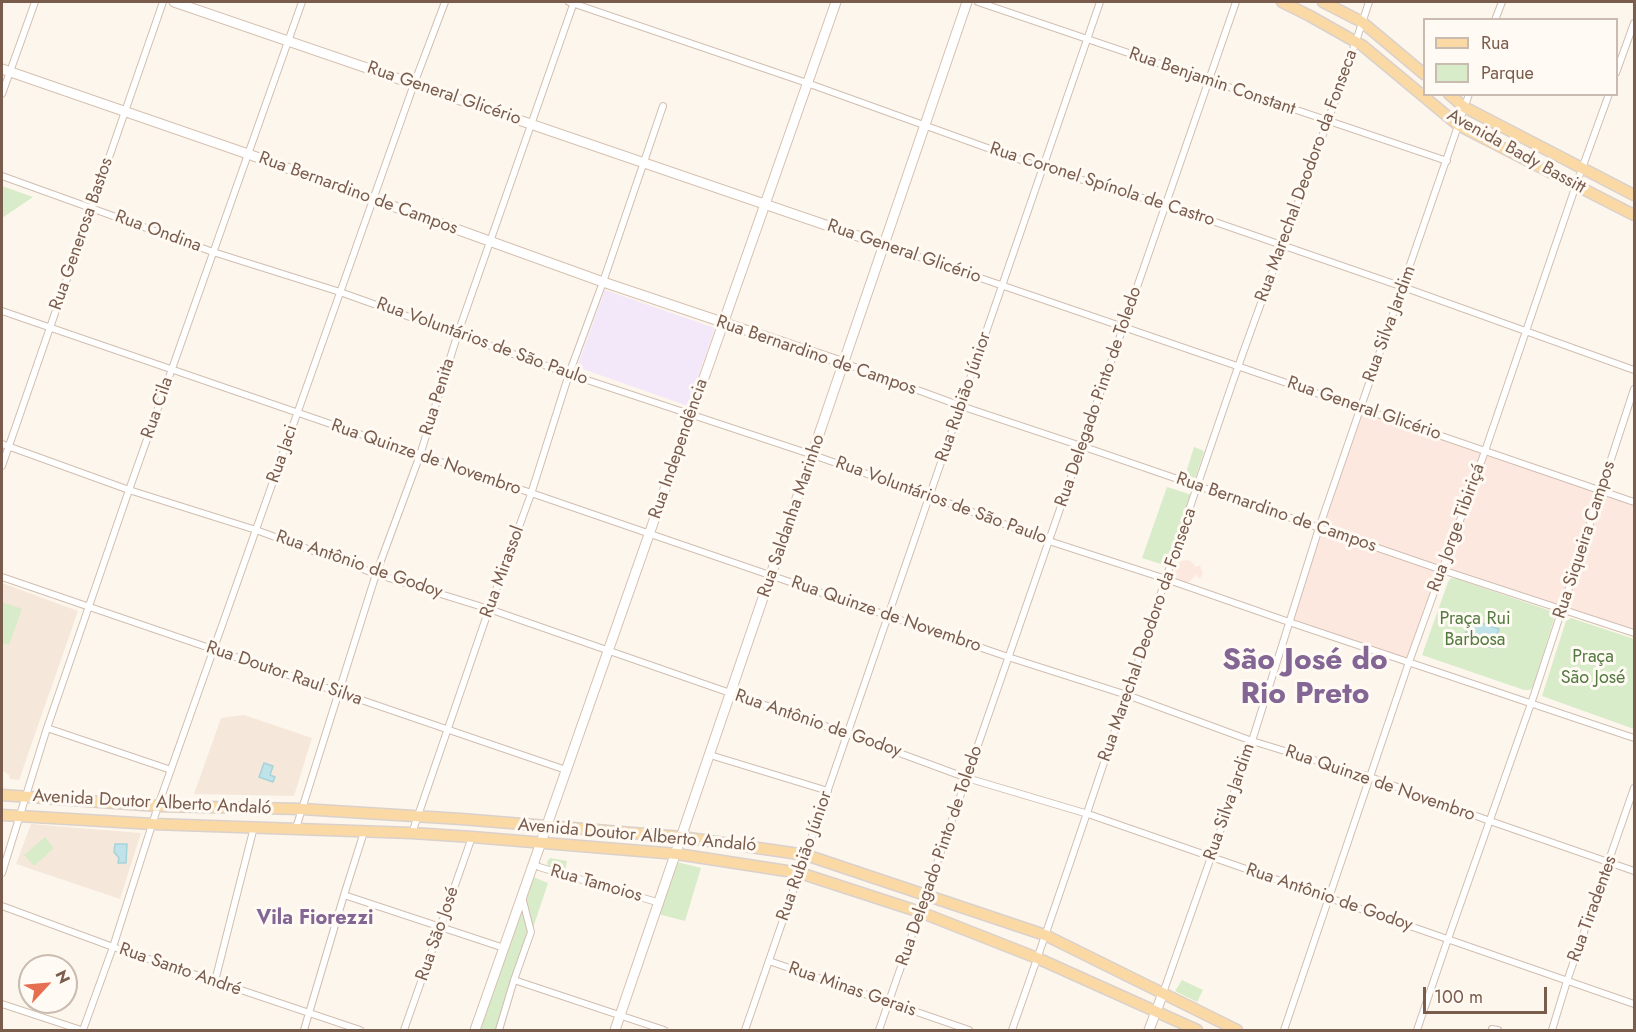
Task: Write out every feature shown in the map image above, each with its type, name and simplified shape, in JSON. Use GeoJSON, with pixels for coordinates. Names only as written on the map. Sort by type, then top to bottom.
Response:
{"type":"FeatureCollection","features":[{"type":"Feature","properties":{"kind":"main road","name":"Avenida Bady Bassitt"},"geometry":{"type":"LineString","coordinates":[[1282,2],[1355,41],[1458,125],[1635,215]]}},
{"type":"Feature","properties":{"kind":"main road"},"geometry":{"type":"LineString","coordinates":[[1323,2],[1362,22],[1423,72]]}},
{"type":"Feature","properties":{"kind":"main road","name":"Avenida Bady Bassitt"},"geometry":{"type":"LineString","coordinates":[[1451,96],[1464,108],[1635,195]]}},
{"type":"Feature","properties":{"kind":"main road","name":"Avenida Doutor Alberto Andaló"},"geometry":{"type":"LineString","coordinates":[[2,795],[158,806],[302,809],[417,816],[682,837],[806,855],[1045,935],[1237,1030]]}},
{"type":"Feature","properties":{"kind":"main road","name":"Avenida Doutor Alberto Andaló"},"geometry":{"type":"LineString","coordinates":[[2,815],[153,824],[411,833],[541,842],[677,854],[800,873],[920,912],[1037,958],[1197,1030]]}},
{"type":"Feature","properties":{"kind":"street"},"geometry":{"type":"LineString","coordinates":[[2,94],[6,70],[35,2]]}},
{"type":"Feature","properties":{"kind":"street","name":"Rua Generosa Bastos"},"geometry":{"type":"LineString","coordinates":[[2,466],[5,445],[50,328],[163,2]]}},
{"type":"Feature","properties":{"kind":"street","name":"Rua General Glicério"},"geometry":{"type":"LineString","coordinates":[[174,2],[1635,502]]}},
{"type":"Feature","properties":{"kind":"street","name":"Rua Cila"},"geometry":{"type":"LineString","coordinates":[[2,873],[47,728],[171,369],[302,2]]}},
{"type":"Feature","properties":{"kind":"street","name":"Rua Jaci"},"geometry":{"type":"LineString","coordinates":[[82,1030],[113,947],[158,806],[444,2]]}},
{"type":"Feature","properties":{"kind":"street","name":"Rua Coronel Spínola de Castro"},"geometry":{"type":"LineString","coordinates":[[572,2],[1043,168],[1166,205],[1635,370]]}},
{"type":"Feature","properties":{"kind":"street","name":"Rua Penita"},"geometry":{"type":"LineString","coordinates":[[296,828],[376,574],[420,455],[458,333],[532,124],[572,2]]}},
{"type":"Feature","properties":{"kind":"street","name":"Rua Independência"},"geometry":{"type":"LineString","coordinates":[[475,1030],[836,2]]}},
{"type":"Feature","properties":{"kind":"street","name":"Rua Saldanha Marinho"},"geometry":{"type":"LineString","coordinates":[[615,1030],[967,2]]}},
{"type":"Feature","properties":{"kind":"street","name":"Rua Benjamin Constant"},"geometry":{"type":"LineString","coordinates":[[978,2],[1447,161]]}},
{"type":"Feature","properties":{"kind":"street","name":"Rua Rubião Júnior"},"geometry":{"type":"LineString","coordinates":[[745,1030],[1100,2]]}},
{"type":"Feature","properties":{"kind":"street","name":"Rua Delegado Pinto de Toledo"},"geometry":{"type":"LineString","coordinates":[[879,1030],[1236,2]]}},
{"type":"Feature","properties":{"kind":"street","name":"Rua Marechal Deodoro da Fonseca"},"geometry":{"type":"LineString","coordinates":[[1012,1030],[1088,814],[1239,366],[1369,2]]}},
{"type":"Feature","properties":{"kind":"street"},"geometry":{"type":"LineString","coordinates":[[1496,18],[1502,2]]}},
{"type":"Feature","properties":{"kind":"street"},"geometry":{"type":"LineString","coordinates":[[1618,70],[1635,23]]}},
{"type":"Feature","properties":{"kind":"street","name":"Rua Bernardino de Campos"},"geometry":{"type":"LineString","coordinates":[[6,70],[248,154],[603,282],[844,363],[961,406],[1442,570],[1635,633]]}},
{"type":"Feature","properties":{"kind":"street","name":"Rua Silva Jardim"},"geometry":{"type":"LineString","coordinates":[[1149,1030],[1252,741],[1319,528],[1468,96]]}},
{"type":"Feature","properties":{"kind":"street","name":"Rua Jorge Tibiriçá"},"geometry":{"type":"LineString","coordinates":[[1284,1030],[1409,662],[1608,96]]}},
{"type":"Feature","properties":{"kind":"street","name":"Rua Mirassol"},"geometry":{"type":"LineString","coordinates":[[411,833],[531,494],[569,374],[663,106]]}},
{"type":"Feature","properties":{"kind":"street","name":"Rua Ondina"},"geometry":{"type":"LineString","coordinates":[[2,176],[213,252]]}},
{"type":"Feature","properties":{"kind":"street","name":"Rua Voluntários de São Paulo"},"geometry":{"type":"LineString","coordinates":[[213,252],[340,292],[569,374],[930,496],[1049,541],[1635,738]]}},
{"type":"Feature","properties":{"kind":"street","name":"Rua Quinze de Novembro"},"geometry":{"type":"LineString","coordinates":[[2,311],[1008,657],[1127,695],[1252,741],[1370,777],[1635,871]]}},
{"type":"Feature","properties":{"kind":"street","name":"Rua Siqueira Campos"},"geometry":{"type":"LineString","coordinates":[[1417,1030],[1531,704],[1635,389]]}},
{"type":"Feature","properties":{"kind":"street","name":"Rua Antônio de Godoy"},"geometry":{"type":"LineString","coordinates":[[5,445],[129,490],[256,530],[376,574],[489,609],[848,734],[967,778],[1088,814],[1635,1004]]}},
{"type":"Feature","properties":{"kind":"street","name":"Rua Doutor Raul Silva"},"geometry":{"type":"LineString","coordinates":[[2,577],[566,770]]}},
{"type":"Feature","properties":{"kind":"street"},"geometry":{"type":"LineString","coordinates":[[47,728],[171,771]]}},
{"type":"Feature","properties":{"kind":"street"},"geometry":{"type":"LineString","coordinates":[[710,755],[828,791]]}},
{"type":"Feature","properties":{"kind":"street","name":"Rua Tiradentes"},"geometry":{"type":"LineString","coordinates":[[1552,1030],[1635,788]]}},
{"type":"Feature","properties":{"kind":"street"},"geometry":{"type":"LineString","coordinates":[[214,981],[254,827]]}},
{"type":"Feature","properties":{"kind":"street"},"geometry":{"type":"LineString","coordinates":[[304,1030],[364,832]]}},
{"type":"Feature","properties":{"kind":"street","name":"Rua São José"},"geometry":{"type":"LineString","coordinates":[[404,1030],[471,837]]}},
{"type":"Feature","properties":{"kind":"street","name":"Rua Tamoios"},"geometry":{"type":"LineString","coordinates":[[534,864],[660,903]]}},
{"type":"Feature","properties":{"kind":"street"},"geometry":{"type":"LineString","coordinates":[[344,896],[504,948]]}},
{"type":"Feature","properties":{"kind":"street"},"geometry":{"type":"LineString","coordinates":[[499,1030],[531,932],[522,897]]}},
{"type":"Feature","properties":{"kind":"street","name":"Rua Santo André"},"geometry":{"type":"LineString","coordinates":[[2,906],[113,947],[360,1030]]}},
{"type":"Feature","properties":{"kind":"street","name":"Rua Minas Gerais"},"geometry":{"type":"LineString","coordinates":[[769,961],[969,1030]]}},
{"type":"Feature","properties":{"kind":"street"},"geometry":{"type":"LineString","coordinates":[[514,980],[664,1030]]}},
{"type":"Feature","properties":{"kind":"street"},"geometry":{"type":"LineString","coordinates":[[2,1004],[82,1030]]}},
{"type":"Feature","properties":{"kind":"shaded area"},"geometry":{"type":"Polygon","coordinates":[[[605,290],[715,328],[688,406],[577,367],[605,290]]]}},
{"type":"Feature","properties":{"kind":"shaded area"},"geometry":{"type":"Polygon","coordinates":[[[1362,411],[1634,505],[1634,631],[1439,566],[1407,661],[1290,622],[1362,411]]]}},
{"type":"Feature","properties":{"kind":"shaded area"},"geometry":{"type":"Polygon","coordinates":[[[1187,560],[1196,567],[1200,565],[1203,574],[1200,578],[1196,575],[1189,582],[1184,583],[1176,579],[1175,570],[1177,564],[1187,560]]]}},
{"type":"Feature","properties":{"kind":"shaded area"},"geometry":{"type":"Polygon","coordinates":[[[2,583],[78,611],[19,780],[10,779],[9,775],[2,770],[2,583]]]}},
{"type":"Feature","properties":{"kind":"shaded area"},"geometry":{"type":"Polygon","coordinates":[[[244,715],[312,738],[294,796],[194,794],[221,718],[244,715]]]}},
{"type":"Feature","properties":{"kind":"shaded area"},"geometry":{"type":"Polygon","coordinates":[[[31,824],[141,833],[120,899],[16,864],[31,824]]]}},
{"type":"Feature","properties":{"kind":"green space"},"geometry":{"type":"Polygon","coordinates":[[[2,186],[33,197],[2,218],[2,186]]]}},
{"type":"Feature","properties":{"kind":"green space"},"geometry":{"type":"Polygon","coordinates":[[[1194,447],[1204,452],[1195,479],[1185,476],[1194,447]]]}},
{"type":"Feature","properties":{"kind":"green space"},"geometry":{"type":"Polygon","coordinates":[[[1167,487],[1192,495],[1167,566],[1142,558],[1167,487]]]}},
{"type":"Feature","properties":{"kind":"green space","name":"Praça Rui Barbosa"},"geometry":{"type":"Polygon","coordinates":[[[1451,578],[1553,613],[1554,619],[1533,687],[1530,690],[1524,690],[1422,655],[1451,578]]]}},
{"type":"Feature","properties":{"kind":"green space"},"geometry":{"type":"Polygon","coordinates":[[[2,602],[22,609],[9,645],[2,643],[2,602]]]}},
{"type":"Feature","properties":{"kind":"green space","name":"Praça São José"},"geometry":{"type":"Polygon","coordinates":[[[1571,618],[1634,639],[1634,729],[1542,696],[1566,621],[1571,618]]]}},
{"type":"Feature","properties":{"kind":"green space"},"geometry":{"type":"Polygon","coordinates":[[[45,837],[54,848],[34,866],[24,855],[45,837]]]}},
{"type":"Feature","properties":{"kind":"green space"},"geometry":{"type":"Polygon","coordinates":[[[550,858],[567,861],[565,872],[548,867],[547,862],[550,858]]]}},
{"type":"Feature","properties":{"kind":"green space"},"geometry":{"type":"Polygon","coordinates":[[[677,862],[701,868],[685,921],[658,914],[677,862]]]}},
{"type":"Feature","properties":{"kind":"green space"},"geometry":{"type":"Polygon","coordinates":[[[533,877],[548,883],[533,928],[526,899],[533,877]]]}},
{"type":"Feature","properties":{"kind":"green space"},"geometry":{"type":"Polygon","coordinates":[[[522,903],[529,931],[497,1030],[478,1030],[522,903]]]}},
{"type":"Feature","properties":{"kind":"green space"},"geometry":{"type":"Polygon","coordinates":[[[1182,980],[1203,990],[1197,1002],[1175,991],[1182,980]]]}},
{"type":"Feature","properties":{"kind":"water"},"geometry":{"type":"Polygon","coordinates":[[[1475,621],[1499,629],[1492,648],[1474,640],[1472,644],[1463,640],[1467,629],[1471,630],[1475,621]]]}},
{"type":"Feature","properties":{"kind":"water"},"geometry":{"type":"Polygon","coordinates":[[[264,763],[273,766],[270,775],[275,777],[273,782],[259,777],[264,763]]]}},
{"type":"Feature","properties":{"kind":"water"},"geometry":{"type":"Polygon","coordinates":[[[115,844],[127,844],[126,863],[118,863],[119,858],[114,852],[115,844]]]}},
{"type":"Feature","properties":{"kind":"district","name":"São José do Rio Preto"},"geometry":{"type":"Point","coordinates":[1305,679]}},
{"type":"Feature","properties":{"kind":"district","name":"Vila Fiorezzi"},"geometry":{"type":"Point","coordinates":[315,919]}}]}
